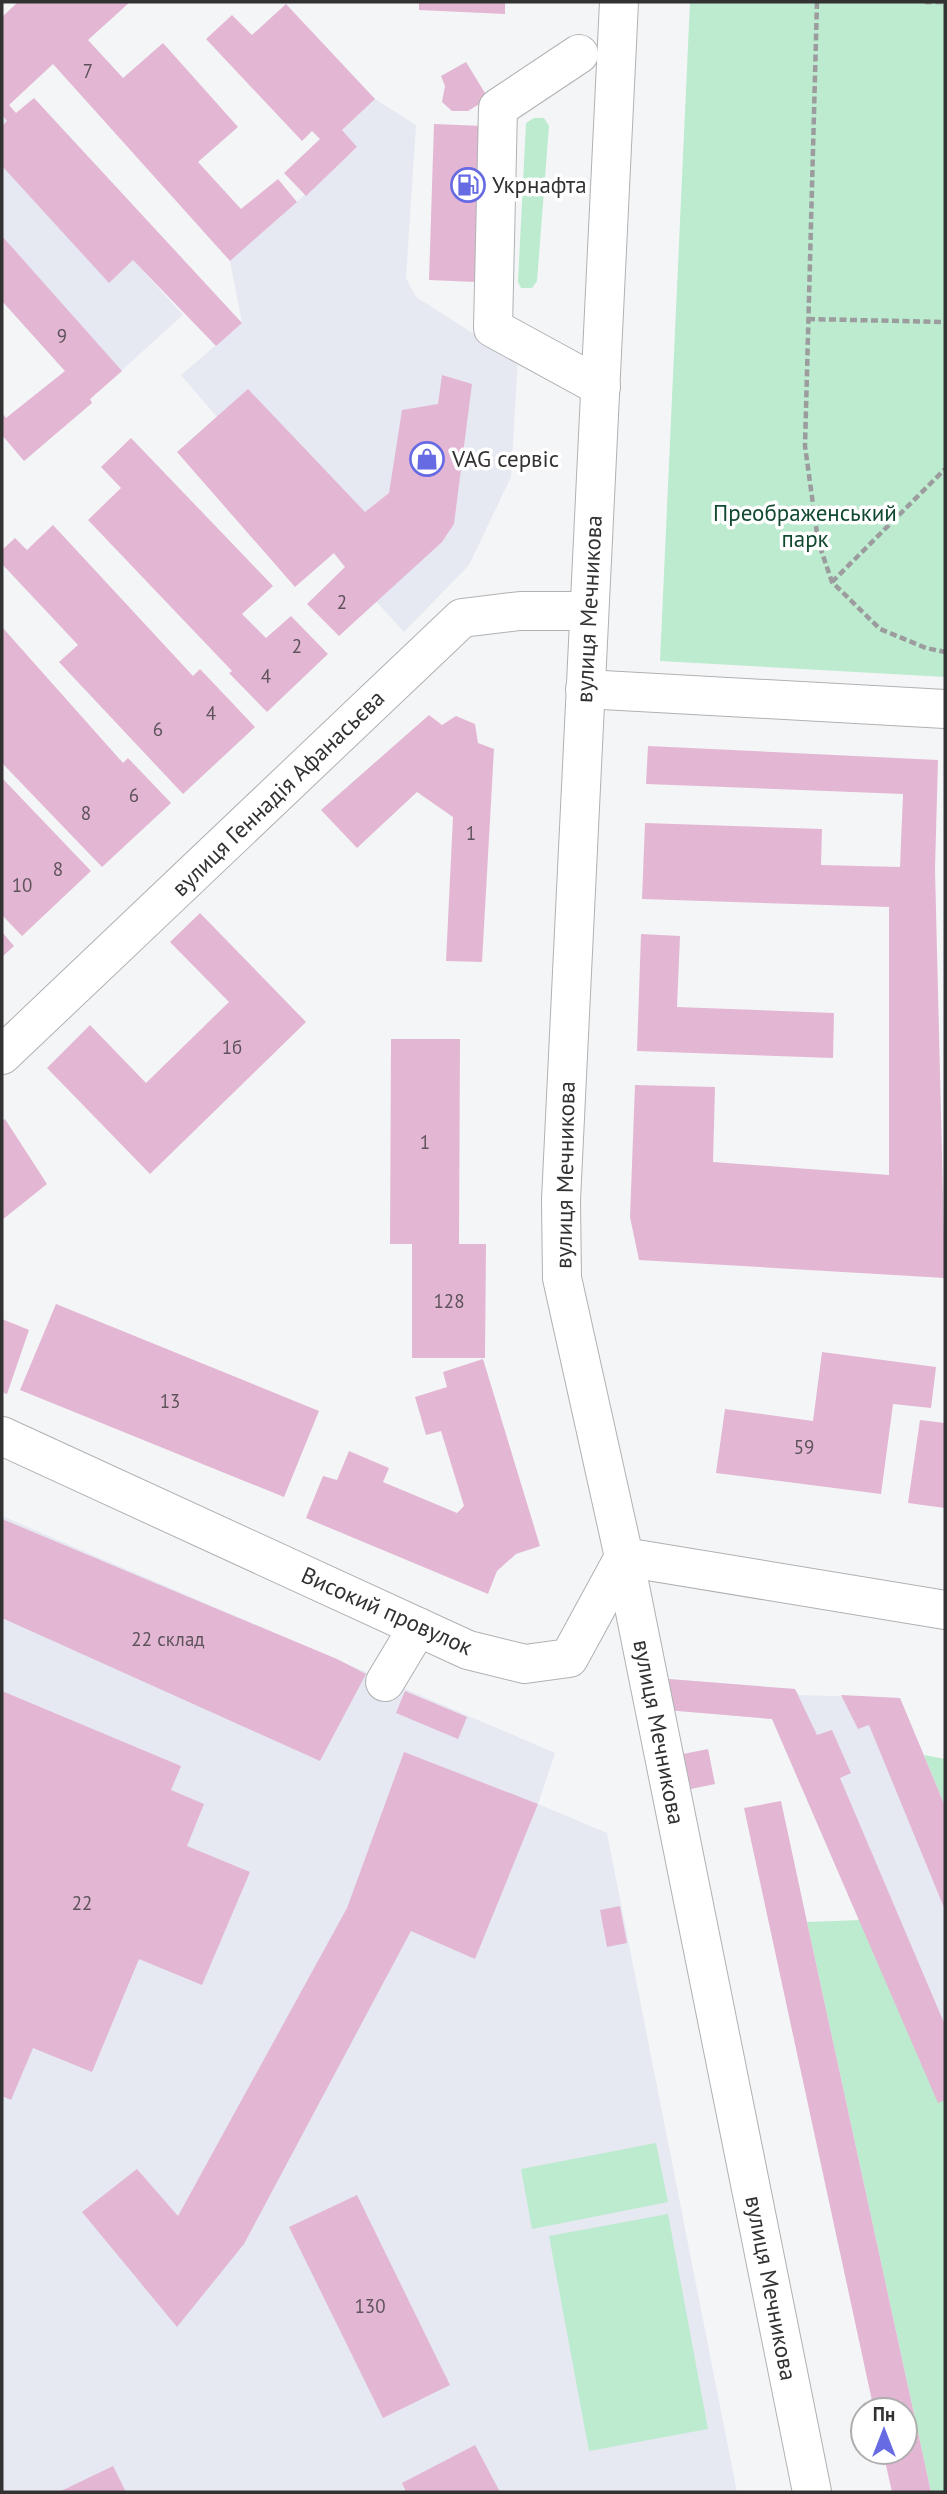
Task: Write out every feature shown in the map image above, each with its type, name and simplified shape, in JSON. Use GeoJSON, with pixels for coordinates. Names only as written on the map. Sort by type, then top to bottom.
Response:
{"type":"FeatureCollection","features":[{"type":"Feature","properties":{"kind":"street","name":"вулиця Мечникова"},"geometry":{"type":"LineString","coordinates":[[619,2],[561,1200],[562,1278],[624,1557],[812,2492]]}},
{"type":"Feature","properties":{"kind":"street"},"geometry":{"type":"LineString","coordinates":[[579,54],[498,108],[493,328],[601,387]]}},
{"type":"Feature","properties":{"kind":"street","name":"вулиця Геннадія Афанасьєва"},"geometry":{"type":"LineString","coordinates":[[2,1055],[462,618],[520,611],[588,611]]}},
{"type":"Feature","properties":{"kind":"street"},"geometry":{"type":"LineString","coordinates":[[584,689],[945,709]]}},
{"type":"Feature","properties":{"kind":"street","name":"Високий провулок"},"geometry":{"type":"LineString","coordinates":[[2,1436],[468,1650],[525,1664],[569,1658],[624,1557]]}},
{"type":"Feature","properties":{"kind":"street"},"geometry":{"type":"LineString","coordinates":[[624,1557],[945,1610]]}},
{"type":"Feature","properties":{"kind":"street"},"geometry":{"type":"LineString","coordinates":[[385,1682],[418,1627]]}},
{"type":"Feature","properties":{"kind":"path"},"geometry":{"type":"LineString","coordinates":[[817,2],[804,446],[818,541],[832,582],[880,629],[926,648],[945,652]]}},
{"type":"Feature","properties":{"kind":"path"},"geometry":{"type":"LineString","coordinates":[[925,2],[945,2]]}},
{"type":"Feature","properties":{"kind":"path"},"geometry":{"type":"LineString","coordinates":[[808,319],[945,322]]}},
{"type":"Feature","properties":{"kind":"path"},"geometry":{"type":"LineString","coordinates":[[832,582],[945,469]]}},
{"type":"Feature","properties":{"kind":"shaded area"},"geometry":{"type":"Polygon","coordinates":[[[375,99],[416,125],[406,278],[416,297],[474,334],[518,357],[511,477],[469,565],[404,632],[181,375],[242,323],[230,261],[357,148],[342,130],[375,99]]]}},
{"type":"Feature","properties":{"kind":"shaded area"},"geometry":{"type":"Polygon","coordinates":[[[2,115],[183,315],[90,399],[2,301],[2,115]]]}},
{"type":"Feature","properties":{"kind":"shaded area"},"geometry":{"type":"Polygon","coordinates":[[[2,1516],[555,1753],[538,1804],[607,1833],[737,2492],[2,2492],[2,1516]]]}},
{"type":"Feature","properties":{"kind":"shaded area"},"geometry":{"type":"Polygon","coordinates":[[[669,1679],[795,1689],[799,1695],[900,1698],[945,1806],[945,2100],[938,2103],[772,1719],[666,1710],[669,1679]]]}},
{"type":"Feature","properties":{"kind":"green space","name":"Преображенський парк"},"geometry":{"type":"Polygon","coordinates":[[[690,2],[945,2],[945,677],[660,661],[690,2]]]}},
{"type":"Feature","properties":{"kind":"green space"},"geometry":{"type":"Polygon","coordinates":[[[534,118],[544,118],[549,126],[537,281],[532,288],[521,288],[518,282],[526,123],[534,118]]]}},
{"type":"Feature","properties":{"kind":"green space"},"geometry":{"type":"Polygon","coordinates":[[[924,1755],[945,1759],[945,1806],[924,1755]]]}},
{"type":"Feature","properties":{"kind":"green space"},"geometry":{"type":"Polygon","coordinates":[[[860,1920],[939,2102],[945,2100],[945,2492],[931,2492],[919,2437],[919,2396],[910,2396],[807,1922],[860,1920]]]}},
{"type":"Feature","properties":{"kind":"green space"},"geometry":{"type":"Polygon","coordinates":[[[656,2143],[668,2202],[532,2229],[521,2169],[656,2143]]]}},
{"type":"Feature","properties":{"kind":"green space"},"geometry":{"type":"Polygon","coordinates":[[[668,2214],[708,2429],[589,2451],[549,2236],[668,2214]]]}},
{"type":"Feature","properties":{"kind":"building"},"geometry":{"type":"Polygon","coordinates":[[[18,2],[130,2],[88,40],[123,78],[163,43],[238,127],[198,162],[241,209],[278,179],[297,202],[230,261],[53,64],[9,105],[16,113],[34,98],[242,323],[216,346],[133,260],[109,283],[2,166],[2,126],[7,121],[2,115],[2,17],[18,2]]]}},
{"type":"Feature","properties":{"kind":"building"},"geometry":{"type":"Polygon","coordinates":[[[419,2],[505,2],[505,14],[419,10],[419,2]]]}},
{"type":"Feature","properties":{"kind":"building"},"geometry":{"type":"Polygon","coordinates":[[[286,4],[375,99],[342,130],[357,147],[306,196],[284,173],[320,139],[312,131],[302,141],[206,39],[232,15],[252,35],[286,4]]]}},
{"type":"Feature","properties":{"kind":"building"},"geometry":{"type":"Polygon","coordinates":[[[466,62],[485,93],[481,103],[468,111],[452,111],[442,102],[445,86],[441,76],[466,62]]]}},
{"type":"Feature","properties":{"kind":"building"},"geometry":{"type":"Polygon","coordinates":[[[434,124],[513,127],[476,282],[429,280],[434,124]]]}},
{"type":"Feature","properties":{"kind":"building"},"geometry":{"type":"Polygon","coordinates":[[[2,236],[122,371],[90,399],[92,403],[24,461],[2,435],[2,413],[6,418],[65,371],[2,301],[2,236]]]}},
{"type":"Feature","properties":{"kind":"building"},"geometry":{"type":"Polygon","coordinates":[[[442,375],[472,384],[454,524],[442,542],[339,636],[307,604],[345,567],[334,553],[295,587],[177,452],[248,389],[365,512],[389,493],[402,410],[438,404],[442,375]]]}},
{"type":"Feature","properties":{"kind":"building"},"geometry":{"type":"Polygon","coordinates":[[[131,438],[273,586],[242,614],[266,638],[291,616],[328,654],[267,712],[229,673],[232,671],[88,520],[121,488],[101,467],[131,438]]]}},
{"type":"Feature","properties":{"kind":"building"},"geometry":{"type":"Polygon","coordinates":[[[53,525],[193,676],[200,669],[255,727],[183,794],[59,662],[78,645],[2,564],[2,550],[15,538],[27,550],[53,525]]]}},
{"type":"Feature","properties":{"kind":"building"},"geometry":{"type":"Polygon","coordinates":[[[2,627],[123,763],[128,758],[171,803],[102,867],[2,763],[2,627]]]}},
{"type":"Feature","properties":{"kind":"building"},"geometry":{"type":"Polygon","coordinates":[[[429,715],[442,725],[456,716],[475,724],[478,743],[494,749],[482,962],[446,961],[453,817],[417,792],[357,848],[321,810],[429,715]]]}},
{"type":"Feature","properties":{"kind":"building"},"geometry":{"type":"Polygon","coordinates":[[[648,746],[938,760],[935,869],[945,1278],[639,1260],[630,1217],[635,1085],[715,1087],[713,1162],[889,1175],[889,907],[642,899],[645,823],[822,829],[821,865],[900,867],[903,794],[646,784],[648,746]]]}},
{"type":"Feature","properties":{"kind":"building"},"geometry":{"type":"Polygon","coordinates":[[[2,778],[91,871],[22,936],[2,915],[2,778]]]}},
{"type":"Feature","properties":{"kind":"building"},"geometry":{"type":"Polygon","coordinates":[[[200,913],[306,1022],[150,1174],[47,1068],[90,1025],[146,1083],[229,1002],[170,942],[200,913]]]}},
{"type":"Feature","properties":{"kind":"building"},"geometry":{"type":"Polygon","coordinates":[[[2,932],[14,946],[2,957],[2,932]]]}},
{"type":"Feature","properties":{"kind":"building"},"geometry":{"type":"Polygon","coordinates":[[[641,934],[680,936],[677,1007],[834,1013],[833,1058],[637,1051],[641,934]]]}},
{"type":"Feature","properties":{"kind":"building"},"geometry":{"type":"Polygon","coordinates":[[[391,1039],[460,1039],[459,1244],[486,1244],[485,1358],[412,1358],[412,1244],[390,1244],[391,1039]]]}},
{"type":"Feature","properties":{"kind":"building"},"geometry":{"type":"Polygon","coordinates":[[[5,1119],[47,1184],[2,1220],[2,1121],[5,1119]]]}},
{"type":"Feature","properties":{"kind":"building"},"geometry":{"type":"Polygon","coordinates":[[[56,1304],[319,1411],[284,1497],[20,1390],[56,1304]]]}},
{"type":"Feature","properties":{"kind":"building"},"geometry":{"type":"Polygon","coordinates":[[[2,1319],[29,1330],[7,1394],[2,1392],[2,1319]]]}},
{"type":"Feature","properties":{"kind":"building"},"geometry":{"type":"Polygon","coordinates":[[[822,1352],[936,1367],[931,1408],[893,1404],[881,1494],[716,1473],[725,1409],[813,1421],[822,1352]]]}},
{"type":"Feature","properties":{"kind":"building"},"geometry":{"type":"Polygon","coordinates":[[[483,1359],[540,1546],[516,1554],[497,1571],[488,1594],[306,1518],[323,1476],[337,1480],[349,1451],[389,1468],[383,1482],[457,1513],[464,1506],[441,1431],[426,1435],[415,1397],[447,1387],[443,1372],[483,1359]]]}},
{"type":"Feature","properties":{"kind":"building"},"geometry":{"type":"Polygon","coordinates":[[[920,1420],[945,1423],[945,1508],[908,1503],[920,1420]]]}},
{"type":"Feature","properties":{"kind":"building"},"geometry":{"type":"Polygon","coordinates":[[[2,1519],[337,1659],[366,1674],[320,1761],[2,1618],[2,1519]]]}},
{"type":"Feature","properties":{"kind":"building"},"geometry":{"type":"Polygon","coordinates":[[[669,1679],[795,1689],[817,1735],[832,1730],[851,1773],[840,1778],[945,2025],[945,2100],[938,2103],[772,1719],[666,1710],[669,1679]]]}},
{"type":"Feature","properties":{"kind":"building"},"geometry":{"type":"Polygon","coordinates":[[[2,1691],[181,1766],[171,1790],[204,1804],[187,1846],[250,1872],[202,1985],[139,1959],[92,2072],[33,2048],[11,2100],[2,2096],[2,1691]]]}},
{"type":"Feature","properties":{"kind":"building"},"geometry":{"type":"Polygon","coordinates":[[[405,1691],[467,1717],[458,1739],[396,1713],[405,1691]]]}},
{"type":"Feature","properties":{"kind":"building"},"geometry":{"type":"Polygon","coordinates":[[[841,1695],[900,1698],[945,1806],[945,1910],[869,1725],[858,1729],[841,1695]]]}},
{"type":"Feature","properties":{"kind":"building"},"geometry":{"type":"Polygon","coordinates":[[[708,1749],[715,1784],[691,1789],[683,1754],[708,1749]]]}},
{"type":"Feature","properties":{"kind":"building"},"geometry":{"type":"Polygon","coordinates":[[[404,1752],[538,1804],[475,1959],[411,1931],[244,2244],[177,2327],[82,2212],[137,2169],[178,2216],[347,1908],[404,1752]]]}},
{"type":"Feature","properties":{"kind":"building"},"geometry":{"type":"Polygon","coordinates":[[[781,1801],[910,2396],[871,2396],[744,1808],[781,1801]]]}},
{"type":"Feature","properties":{"kind":"building"},"geometry":{"type":"Polygon","coordinates":[[[620,1906],[627,1943],[607,1947],[600,1910],[620,1906]]]}},
{"type":"Feature","properties":{"kind":"building"},"geometry":{"type":"Polygon","coordinates":[[[357,2195],[450,2385],[383,2418],[289,2227],[357,2195]]]}},
{"type":"Feature","properties":{"kind":"building"},"geometry":{"type":"Polygon","coordinates":[[[919,2437],[931,2492],[892,2492],[886,2466],[919,2466],[919,2437]]]}},
{"type":"Feature","properties":{"kind":"building"},"geometry":{"type":"Polygon","coordinates":[[[475,2445],[500,2492],[406,2492],[402,2483],[475,2445]]]}},
{"type":"Feature","properties":{"kind":"building"},"geometry":{"type":"Polygon","coordinates":[[[113,2466],[126,2492],[59,2492],[113,2466]]]}},
{"type":"Feature","properties":{"kind":"place","name":"Укрнафта"},"geometry":{"type":"Point","coordinates":[468,185]}},
{"type":"Feature","properties":{"kind":"place","name":"VAG сервіс"},"geometry":{"type":"Point","coordinates":[427,459]}}]}
